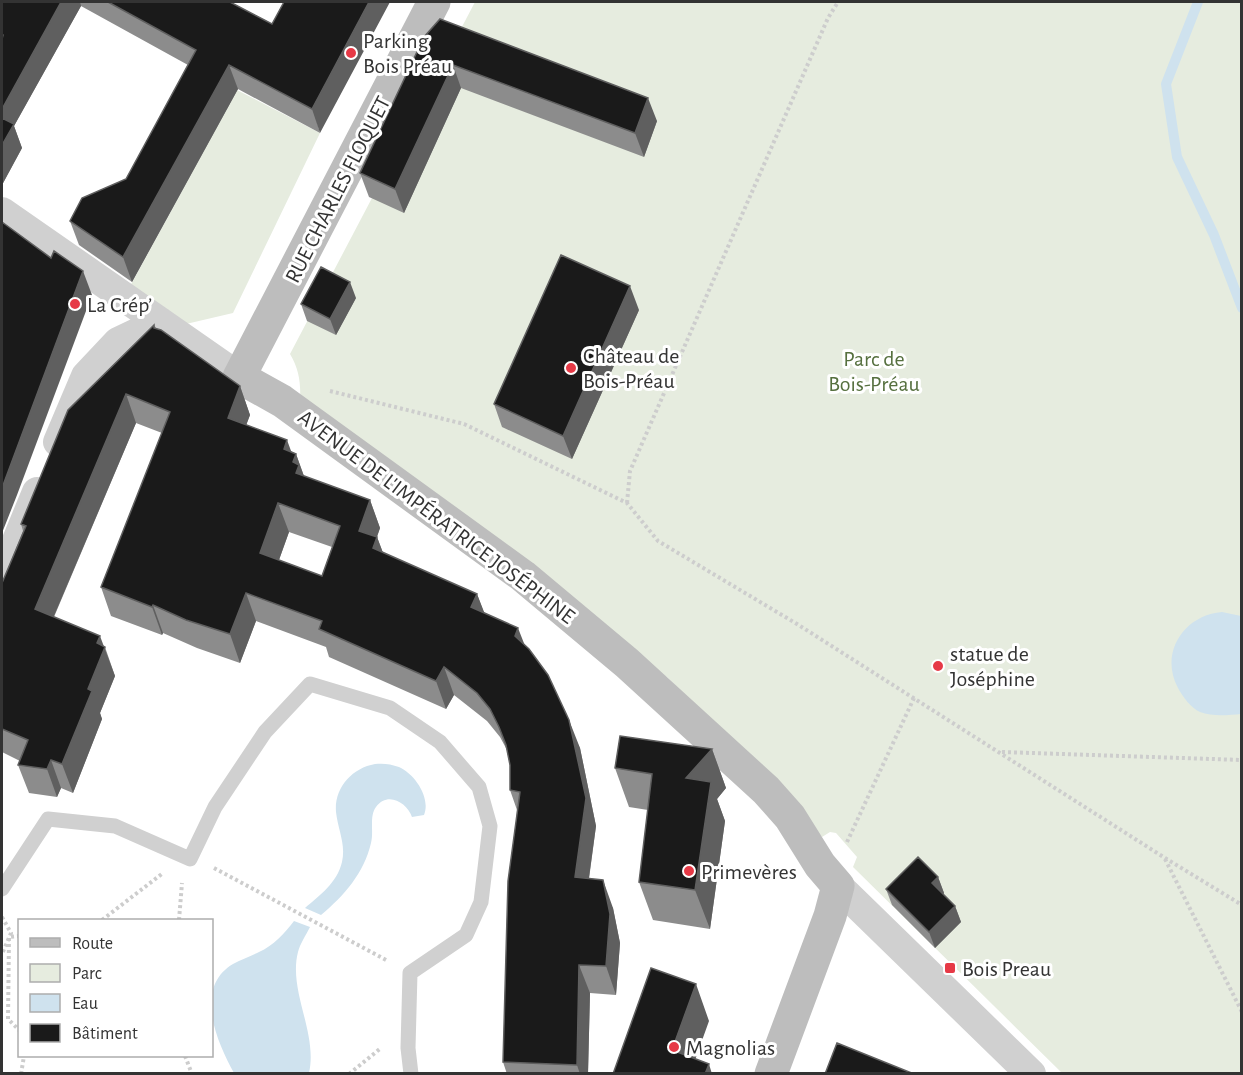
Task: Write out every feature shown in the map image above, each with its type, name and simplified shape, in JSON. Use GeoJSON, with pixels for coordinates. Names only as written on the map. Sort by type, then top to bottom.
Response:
{"type":"FeatureCollection","features":[{"type":"Feature","properties":{"kind":"main road","name":"RUE CHARLES FLOQUET"},"geometry":{"type":"LineString","coordinates":[[239,377],[434,2]]}},
{"type":"Feature","properties":{"kind":"main road","name":"AVENUE DE L'IMPÉRATRICE JOSÉPHINE"},"geometry":{"type":"LineString","coordinates":[[239,377],[282,401],[523,576],[627,663],[766,790],[790,817],[820,865],[838,886]]}},
{"type":"Feature","properties":{"kind":"main road"},"geometry":{"type":"LineString","coordinates":[[771,1074],[830,916],[838,886]]}},
{"type":"Feature","properties":{"kind":"street"},"geometry":{"type":"LineString","coordinates":[[2,212],[239,377]]}},
{"type":"Feature","properties":{"kind":"street"},"geometry":{"type":"LineString","coordinates":[[2,577],[86,376],[118,342],[160,322]]}},
{"type":"Feature","properties":{"kind":"street","name":"AVENUE DE L'IMPÉRATRICE JOSÉPHINE"},"geometry":{"type":"LineString","coordinates":[[838,886],[1031,1074]]}},
{"type":"Feature","properties":{"kind":"lane"},"geometry":{"type":"LineString","coordinates":[[2,889],[48,819],[115,826],[187,860],[215,807],[265,732],[310,684],[390,708],[440,742],[479,787],[490,826],[481,902],[466,935],[410,973],[408,1048],[411,1074]]}},
{"type":"Feature","properties":{"kind":"path"},"geometry":{"type":"LineString","coordinates":[[627,503],[630,471],[828,18],[838,2]]}},
{"type":"Feature","properties":{"kind":"path"},"geometry":{"type":"LineString","coordinates":[[322,389],[464,424],[627,503],[658,541],[797,624],[1242,905]]}},
{"type":"Feature","properties":{"kind":"path"},"geometry":{"type":"LineString","coordinates":[[838,886],[845,844],[914,698]]}},
{"type":"Feature","properties":{"kind":"path"},"geometry":{"type":"LineString","coordinates":[[1000,752],[1242,760]]}},
{"type":"Feature","properties":{"kind":"path"},"geometry":{"type":"LineString","coordinates":[[105,919],[175,864],[195,858],[410,973]]}},
{"type":"Feature","properties":{"kind":"path"},"geometry":{"type":"LineString","coordinates":[[1165,858],[1242,1012]]}},
{"type":"Feature","properties":{"kind":"path"},"geometry":{"type":"LineString","coordinates":[[179,919],[187,860]]}},
{"type":"Feature","properties":{"kind":"path"},"geometry":{"type":"LineString","coordinates":[[2,916],[11,933],[2,954]]}},
{"type":"Feature","properties":{"kind":"path"},"geometry":{"type":"LineString","coordinates":[[9,937],[18,936]]}},
{"type":"Feature","properties":{"kind":"path"},"geometry":{"type":"LineString","coordinates":[[9,937],[8,1018],[18,1029]]}},
{"type":"Feature","properties":{"kind":"path"},"geometry":{"type":"LineString","coordinates":[[349,1074],[368,1057],[408,1030]]}},
{"type":"Feature","properties":{"kind":"path"},"geometry":{"type":"LineString","coordinates":[[21,1074],[24,1057]]}},
{"type":"Feature","properties":{"kind":"path"},"geometry":{"type":"LineString","coordinates":[[185,1057],[192,1074]]}},
{"type":"Feature","properties":{"kind":"green space","name":"Parc de Bois-Préau"},"geometry":{"type":"Polygon","coordinates":[[[475,2],[1241,2],[1241,1073],[1062,1073],[853,867],[857,857],[836,833],[830,832],[822,837],[668,678],[300,401],[299,376],[290,354],[475,2]]]}},
{"type":"Feature","properties":{"kind":"green space"},"geometry":{"type":"Polygon","coordinates":[[[237,90],[320,133],[233,313],[186,324],[129,288],[237,90]]]}},
{"type":"Feature","properties":{"kind":"water"},"geometry":{"type":"Polygon","coordinates":[[[1222,612],[1241,616],[1241,714],[1205,714],[1197,710],[1182,695],[1173,675],[1174,649],[1186,628],[1196,620],[1222,612]]]}},
{"type":"Feature","properties":{"kind":"water"},"geometry":{"type":"Polygon","coordinates":[[[375,764],[396,766],[411,775],[423,794],[426,808],[424,815],[412,817],[402,803],[391,799],[381,802],[374,811],[371,843],[358,874],[338,900],[321,915],[305,908],[332,882],[340,869],[343,855],[336,812],[338,795],[346,780],[359,770],[375,764]]]}},
{"type":"Feature","properties":{"kind":"water"},"geometry":{"type":"Polygon","coordinates":[[[294,921],[310,927],[299,949],[296,967],[299,997],[310,1043],[309,1073],[234,1073],[221,1046],[213,1020],[214,987],[221,974],[233,964],[269,946],[294,921]]]}},
{"type":"Feature","properties":{"kind":"building"},"geometry":{"type":"Polygon","coordinates":[[[2,2],[61,2],[2,109],[3,35],[2,2]]]}},
{"type":"Feature","properties":{"kind":"building"},"geometry":{"type":"Polygon","coordinates":[[[108,2],[230,2],[272,24],[284,2],[369,2],[312,109],[229,65],[123,257],[70,221],[82,198],[126,179],[196,50],[108,2]]]}},
{"type":"Feature","properties":{"kind":"building"},"geometry":{"type":"Polygon","coordinates":[[[440,19],[648,98],[635,133],[453,65],[395,189],[360,173],[424,37],[440,19]]]}},
{"type":"Feature","properties":{"kind":"building"},"geometry":{"type":"Polygon","coordinates":[[[2,118],[14,124],[2,145],[2,118]]]}},
{"type":"Feature","properties":{"kind":"building"},"geometry":{"type":"Polygon","coordinates":[[[2,222],[51,258],[54,251],[83,271],[2,488],[2,222]]]}},
{"type":"Feature","properties":{"kind":"building","name":"Château de Bois-Préau"},"geometry":{"type":"Polygon","coordinates":[[[561,255],[630,286],[563,436],[494,404],[561,255]]]}},
{"type":"Feature","properties":{"kind":"building"},"geometry":{"type":"Polygon","coordinates":[[[321,267],[350,282],[330,319],[301,304],[321,267]]]}},
{"type":"Feature","properties":{"kind":"building"},"geometry":{"type":"Polygon","coordinates":[[[154,325],[154,328],[161,330],[240,386],[228,418],[287,440],[284,449],[296,454],[293,462],[299,465],[296,473],[370,500],[359,531],[377,537],[373,548],[477,594],[471,607],[518,628],[515,636],[529,649],[548,675],[569,720],[586,798],[575,877],[603,880],[610,914],[606,966],[579,965],[577,1065],[503,1062],[508,881],[520,792],[510,790],[510,765],[506,745],[490,709],[477,693],[444,667],[436,681],[319,629],[322,621],[246,593],[230,634],[186,620],[153,605],[152,607],[101,587],[170,412],[126,394],[35,609],[100,636],[97,643],[105,647],[88,689],[92,691],[62,764],[51,760],[47,769],[18,765],[28,740],[2,729],[2,583],[26,526],[21,524],[68,410],[154,325]],[[278,503],[260,553],[322,576],[340,526],[278,503]]]}},
{"type":"Feature","properties":{"kind":"building"},"geometry":{"type":"Polygon","coordinates":[[[620,736],[712,749],[686,778],[711,782],[695,890],[639,882],[652,774],[615,768],[620,736]]]}},
{"type":"Feature","properties":{"kind":"building"},"geometry":{"type":"Polygon","coordinates":[[[918,857],[938,877],[932,883],[955,906],[929,932],[886,889],[918,857]]]}},
{"type":"Feature","properties":{"kind":"building"},"geometry":{"type":"Polygon","coordinates":[[[651,968],[696,984],[672,1050],[709,1064],[705,1074],[613,1074],[651,968]]]}},
{"type":"Feature","properties":{"kind":"building"},"geometry":{"type":"Polygon","coordinates":[[[837,1043],[914,1074],[825,1074],[837,1043]]]}},
{"type":"Feature","properties":{"kind":"waterway"},"geometry":{"type":"LineString","coordinates":[[1198,2],[1166,84],[1177,157],[1214,235],[1242,308]]}},
{"type":"Feature","properties":{"kind":"place","name":"Parking Bois Préau"},"geometry":{"type":"Point","coordinates":[351,53]}},
{"type":"Feature","properties":{"kind":"place","name":"La Crép’"},"geometry":{"type":"Point","coordinates":[75,304]}},
{"type":"Feature","properties":{"kind":"place","name":"Château de Bois-Préau"},"geometry":{"type":"Point","coordinates":[571,368]}},
{"type":"Feature","properties":{"kind":"place","name":"statue de Joséphine"},"geometry":{"type":"Point","coordinates":[938,666]}},
{"type":"Feature","properties":{"kind":"place","name":"Primevères"},"geometry":{"type":"Point","coordinates":[689,871]}},
{"type":"Feature","properties":{"kind":"place","name":"Bois Preau"},"geometry":{"type":"Point","coordinates":[950,968]}},
{"type":"Feature","properties":{"kind":"place","name":"Magnolias"},"geometry":{"type":"Point","coordinates":[674,1047]}}]}
